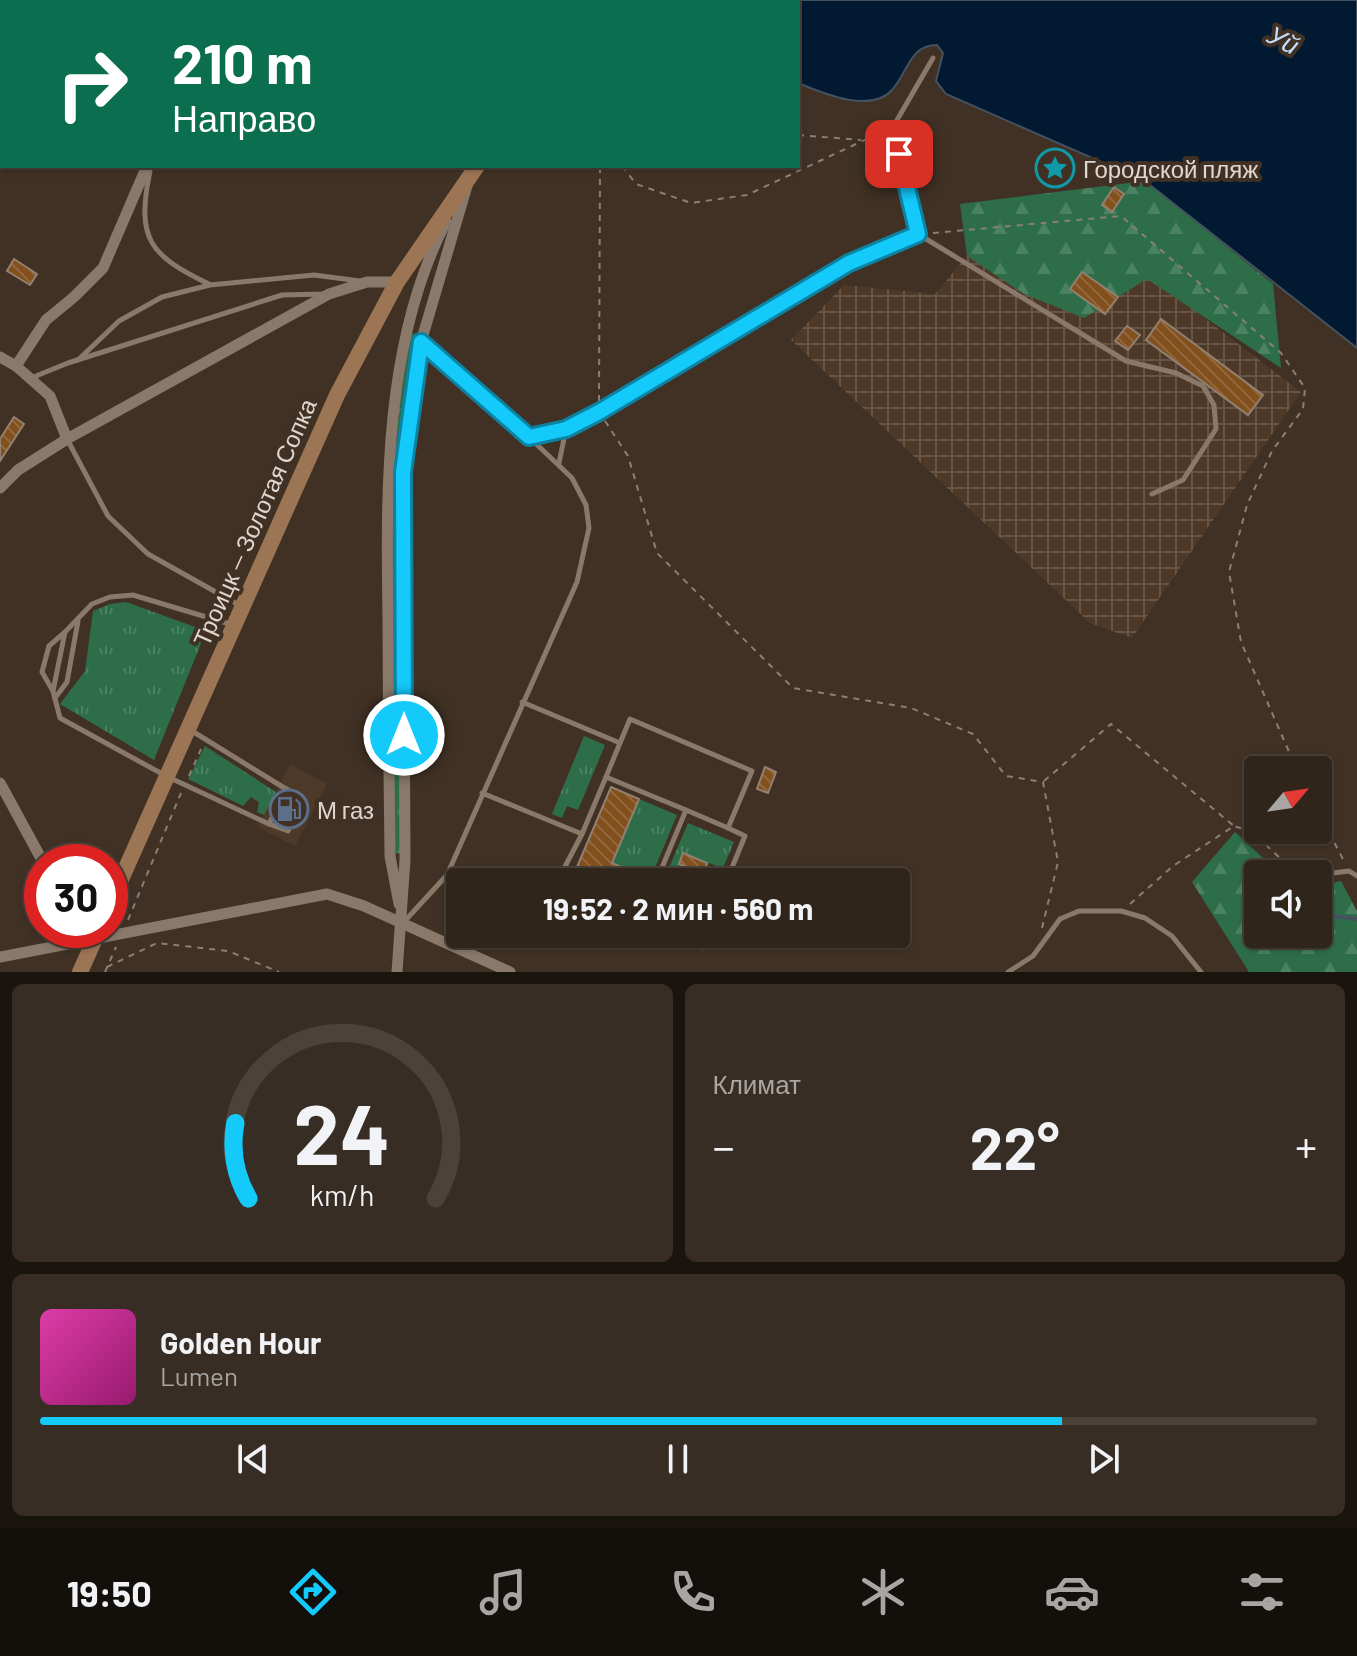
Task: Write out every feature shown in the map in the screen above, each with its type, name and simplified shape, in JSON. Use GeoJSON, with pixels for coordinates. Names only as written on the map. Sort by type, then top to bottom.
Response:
{"type":"FeatureCollection","features":[{"type":"Feature","properties":{"kind":"street"},"geometry":{"type":"LineString","coordinates":[[16,366],[46,320],[103,268],[148,168]]}},
{"type":"Feature","properties":{"kind":"street"},"geometry":{"type":"LineString","coordinates":[[397,972],[405,860],[403,472],[421,342],[474,170]]}},
{"type":"Feature","properties":{"kind":"street"},"geometry":{"type":"LineString","coordinates":[[402,924],[390,856],[386,491],[392,428],[407,333],[434,246],[474,170]]}},
{"type":"Feature","properties":{"kind":"street","name":"Троицк — Золотая Сопка"},"geometry":{"type":"LineString","coordinates":[[128,863],[337,395],[397,282],[474,170]]}},
{"type":"Feature","properties":{"kind":"street"},"geometry":{"type":"LineString","coordinates":[[0,488],[18,470],[67,439],[329,294],[367,282],[397,282]]}},
{"type":"Feature","properties":{"kind":"street"},"geometry":{"type":"LineString","coordinates":[[0,357],[16,366],[50,396],[67,439]]}},
{"type":"Feature","properties":{"kind":"street"},"geometry":{"type":"LineString","coordinates":[[0,783],[33,844]]}},
{"type":"Feature","properties":{"kind":"street"},"geometry":{"type":"LineString","coordinates":[[128,933],[327,894],[364,906],[510,972]]}},
{"type":"Feature","properties":{"kind":"street"},"geometry":{"type":"LineString","coordinates":[[0,957],[35,948]]}},
{"type":"Feature","properties":{"kind":"street"},"geometry":{"type":"LineString","coordinates":[[80,972],[89,948]]}},
{"type":"Feature","properties":{"kind":"lane"},"geometry":{"type":"LineString","coordinates":[[933,58],[893,127],[918,234],[1126,361],[1176,373],[1203,386],[1214,405],[1216,429],[1183,480],[1152,494]]}},
{"type":"Feature","properties":{"kind":"lane"},"geometry":{"type":"LineString","coordinates":[[149,168],[144,203],[145,225],[152,246],[176,268],[210,285]]}},
{"type":"Feature","properties":{"kind":"lane"},"geometry":{"type":"LineString","coordinates":[[529,437],[566,429],[599,412],[849,263],[918,234]]}},
{"type":"Feature","properties":{"kind":"lane"},"geometry":{"type":"LineString","coordinates":[[78,360],[119,321],[162,297],[210,285],[314,275],[367,282]]}},
{"type":"Feature","properties":{"kind":"lane"},"geometry":{"type":"LineString","coordinates":[[30,378],[282,295],[329,294]]}},
{"type":"Feature","properties":{"kind":"lane"},"geometry":{"type":"LineString","coordinates":[[402,924],[447,875],[577,582],[589,528],[586,505],[572,478],[421,342]]}},
{"type":"Feature","properties":{"kind":"lane"},"geometry":{"type":"LineString","coordinates":[[559,464],[566,429]]}},
{"type":"Feature","properties":{"kind":"lane"},"geometry":{"type":"LineString","coordinates":[[67,439],[108,516],[148,554],[242,607]]}},
{"type":"Feature","properties":{"kind":"lane"},"geometry":{"type":"LineString","coordinates":[[188,728],[303,799],[288,831],[166,776],[60,718],[54,695],[42,672],[49,646],[92,604],[110,597],[133,595],[234,625]]}},
{"type":"Feature","properties":{"kind":"lane"},"geometry":{"type":"LineString","coordinates":[[54,695],[67,682],[78,620]]}},
{"type":"Feature","properties":{"kind":"lane"},"geometry":{"type":"LineString","coordinates":[[54,695],[65,632]]}},
{"type":"Feature","properties":{"kind":"lane"},"geometry":{"type":"LineString","coordinates":[[522,702],[620,743]]}},
{"type":"Feature","properties":{"kind":"lane"},"geometry":{"type":"LineString","coordinates":[[564,868],[582,834],[630,719],[752,771],[728,828]]}},
{"type":"Feature","properties":{"kind":"lane"},"geometry":{"type":"LineString","coordinates":[[606,777],[745,836],[732,868]]}},
{"type":"Feature","properties":{"kind":"lane"},"geometry":{"type":"LineString","coordinates":[[269,824],[286,789]]}},
{"type":"Feature","properties":{"kind":"lane"},"geometry":{"type":"LineString","coordinates":[[482,793],[582,834]]}},
{"type":"Feature","properties":{"kind":"lane"},"geometry":{"type":"LineString","coordinates":[[662,868],[686,810]]}},
{"type":"Feature","properties":{"kind":"lane"},"geometry":{"type":"LineString","coordinates":[[1332,873],[1349,871],[1357,876]]}},
{"type":"Feature","properties":{"kind":"lane"},"geometry":{"type":"LineString","coordinates":[[1008,972],[1033,956],[1060,919],[1079,911],[1121,911],[1145,918],[1172,936],[1201,972]]}},
{"type":"Feature","properties":{"kind":"path"},"geometry":{"type":"LineString","coordinates":[[624,168],[636,184],[691,203],[747,195],[893,127]]}},
{"type":"Feature","properties":{"kind":"path"},"geometry":{"type":"LineString","coordinates":[[800,135],[865,140]]}},
{"type":"Feature","properties":{"kind":"path"},"geometry":{"type":"LineString","coordinates":[[600,168],[599,412],[628,456],[657,553],[793,688],[911,708],[973,734],[1006,776],[1043,782],[1111,724],[1234,826],[1252,832],[1282,860]]}},
{"type":"Feature","properties":{"kind":"path"},"geometry":{"type":"LineString","coordinates":[[918,234],[1121,216],[1281,353],[1305,388],[1303,409],[1272,451],[1247,505],[1229,572],[1241,642],[1291,756]]}},
{"type":"Feature","properties":{"kind":"path"},"geometry":{"type":"LineString","coordinates":[[128,920],[205,739]]}},
{"type":"Feature","properties":{"kind":"path"},"geometry":{"type":"LineString","coordinates":[[1040,946],[1058,862],[1043,782]]}},
{"type":"Feature","properties":{"kind":"path"},"geometry":{"type":"LineString","coordinates":[[1121,911],[1173,866],[1234,826]]}},
{"type":"Feature","properties":{"kind":"path"},"geometry":{"type":"LineString","coordinates":[[1332,838],[1349,871]]}},
{"type":"Feature","properties":{"kind":"path"},"geometry":{"type":"LineString","coordinates":[[107,967],[157,943],[228,951],[279,972]]}},
{"type":"Feature","properties":{"kind":"path"},"geometry":{"type":"LineString","coordinates":[[105,972],[116,948]]}},
{"type":"Feature","properties":{"kind":"shaded area"},"geometry":{"type":"Polygon","coordinates":[[[1003,213],[1091,231],[1301,392],[1132,638],[1090,623],[791,340],[844,285],[935,294],[1003,213]]]}},
{"type":"Feature","properties":{"kind":"shaded area"},"geometry":{"type":"Polygon","coordinates":[[[290,764],[327,784],[295,846],[257,827],[290,764]]]}},
{"type":"Feature","properties":{"kind":"green space"},"geometry":{"type":"Polygon","coordinates":[[[1145,181],[1273,284],[1281,368],[1147,279],[1084,318],[1024,294],[967,256],[960,204],[1145,181]]]}},
{"type":"Feature","properties":{"kind":"green space"},"geometry":{"type":"Polygon","coordinates":[[[411,333],[417,334],[407,398],[401,853],[394,854],[391,498],[400,399],[411,333]]]}},
{"type":"Feature","properties":{"kind":"green space"},"geometry":{"type":"Polygon","coordinates":[[[126,602],[206,631],[154,760],[60,704],[85,671],[93,611],[126,602]]]}},
{"type":"Feature","properties":{"kind":"green space"},"geometry":{"type":"Polygon","coordinates":[[[584,736],[605,745],[578,810],[567,806],[562,818],[552,814],[584,736]]]}},
{"type":"Feature","properties":{"kind":"green space"},"geometry":{"type":"Polygon","coordinates":[[[205,746],[276,792],[264,815],[257,812],[259,802],[251,797],[243,806],[188,779],[205,746]]]}},
{"type":"Feature","properties":{"kind":"green space"},"geometry":{"type":"Polygon","coordinates":[[[639,799],[677,815],[655,868],[624,868],[612,863],[639,799]]]}},
{"type":"Feature","properties":{"kind":"green space"},"geometry":{"type":"Polygon","coordinates":[[[688,823],[734,842],[723,868],[709,863],[707,868],[669,868],[688,823]]]}},
{"type":"Feature","properties":{"kind":"green space"},"geometry":{"type":"Polygon","coordinates":[[[1235,832],[1244,844],[1265,860],[1244,860],[1244,948],[1332,948],[1332,883],[1341,881],[1357,911],[1357,972],[1249,972],[1192,882],[1235,832]]]}},
{"type":"Feature","properties":{"kind":"water","name":"Уй"},"geometry":{"type":"Polygon","coordinates":[[[800,0],[1357,0],[1357,348],[1145,181],[946,94],[936,81],[943,53],[937,45],[920,50],[892,90],[883,97],[859,101],[800,84],[800,0]]]}},
{"type":"Feature","properties":{"kind":"building"},"geometry":{"type":"Polygon","coordinates":[[[1114,187],[1124,194],[1112,212],[1102,205],[1114,187]]]}},
{"type":"Feature","properties":{"kind":"building"},"geometry":{"type":"Polygon","coordinates":[[[14,259],[37,274],[30,285],[7,271],[14,259]]]}},
{"type":"Feature","properties":{"kind":"building"},"geometry":{"type":"Polygon","coordinates":[[[1082,272],[1118,297],[1105,314],[1070,289],[1082,272]]]}},
{"type":"Feature","properties":{"kind":"building"},"geometry":{"type":"Polygon","coordinates":[[[1161,319],[1263,395],[1248,415],[1146,340],[1161,319]]]}},
{"type":"Feature","properties":{"kind":"building"},"geometry":{"type":"Polygon","coordinates":[[[1127,326],[1140,335],[1128,350],[1115,341],[1127,326]]]}},
{"type":"Feature","properties":{"kind":"building"},"geometry":{"type":"Polygon","coordinates":[[[14,417],[24,424],[0,461],[0,439],[14,417]]]}},
{"type":"Feature","properties":{"kind":"building"},"geometry":{"type":"Polygon","coordinates":[[[765,767],[776,772],[768,793],[757,789],[765,767]]]}},
{"type":"Feature","properties":{"kind":"building"},"geometry":{"type":"Polygon","coordinates":[[[611,787],[639,799],[612,863],[624,868],[577,868],[611,787]]]}},
{"type":"Feature","properties":{"kind":"building"},"geometry":{"type":"Polygon","coordinates":[[[683,853],[707,863],[705,868],[689,868],[679,864],[683,853]]]}},
{"type":"Feature","properties":{"kind":"waterway"},"geometry":{"type":"LineString","coordinates":[[1332,916],[1357,919]]}},
{"type":"Feature","properties":{"kind":"place","name":"Городской пляж"},"geometry":{"type":"Point","coordinates":[1055,168]}},
{"type":"Feature","properties":{"kind":"place","name":"М газ"},"geometry":{"type":"Point","coordinates":[289,809]}},
{"type":"Feature","properties":{"kind":"route"},"geometry":{"type":"LineString","coordinates":[[404,735],[403,472],[421,342],[529,437],[566,429],[849,263],[918,234],[899,154]]}}]}
